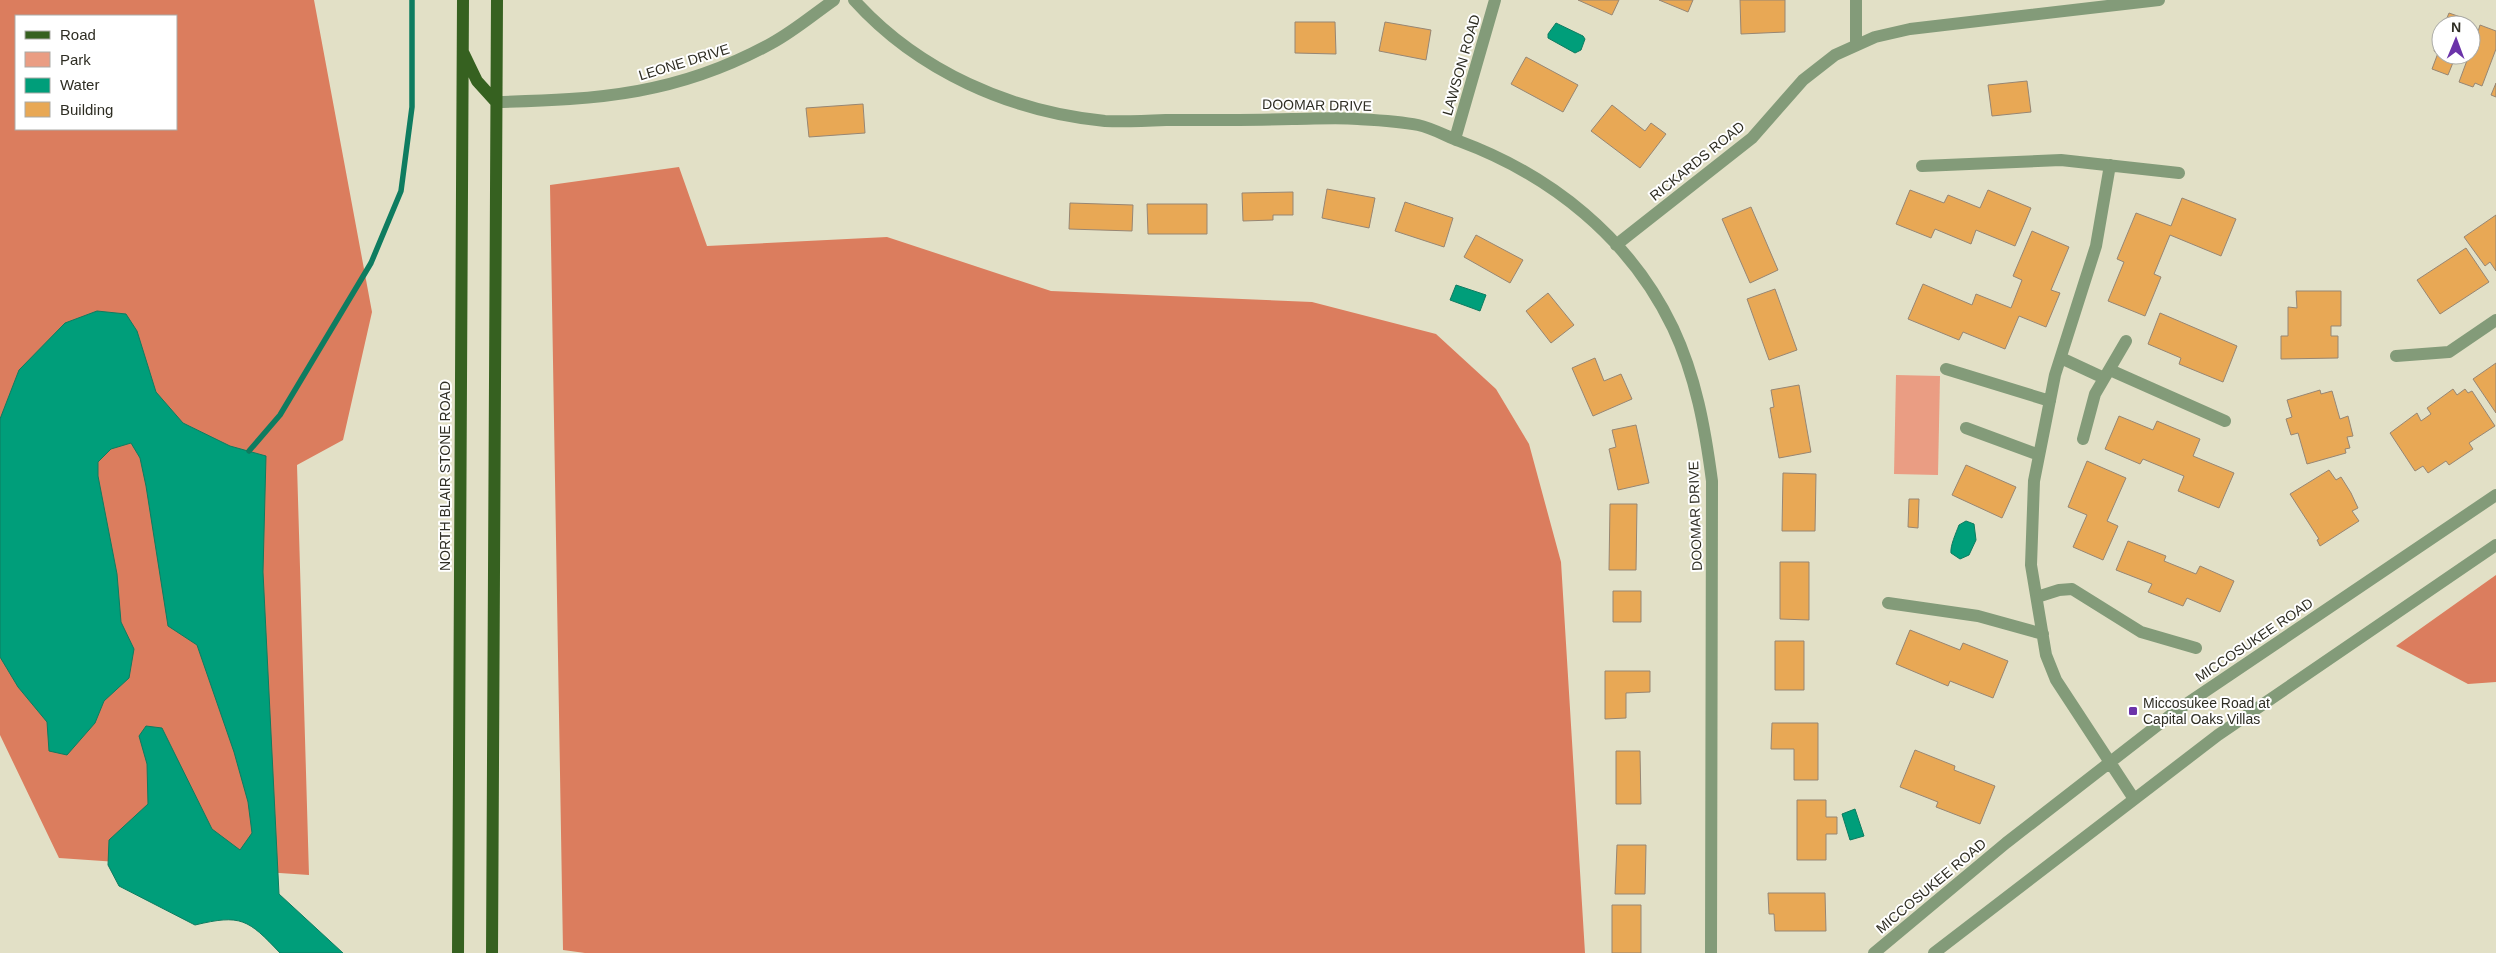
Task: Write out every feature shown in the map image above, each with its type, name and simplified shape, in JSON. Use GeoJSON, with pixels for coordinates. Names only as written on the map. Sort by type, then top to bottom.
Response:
{"type":"FeatureCollection","features":[{"type":"Feature","properties":{"kind":"main road","name":"NORTH BLAIR STONE ROAD"},"geometry":{"type":"LineString","coordinates":[[458,953],[462,0]]}},
{"type":"Feature","properties":{"kind":"main road"},"geometry":{"type":"LineString","coordinates":[[492,953],[497,0]]}},
{"type":"Feature","properties":{"kind":"main road"},"geometry":{"type":"LineString","coordinates":[[462,50],[477,81],[496,102]]}},
{"type":"Feature","properties":{"kind":"street","name":"LEONE DRIVE"},"geometry":{"type":"LineString","coordinates":[[496,102],[575,101],[613,97],[689,79],[741,60],[774,42],[834,0]]}},
{"type":"Feature","properties":{"kind":"street","name":"DOOMAR DRIVE"},"geometry":{"type":"LineString","coordinates":[[854,0],[887,33],[944,72],[991,94],[1025,107],[1065,116],[1108,121],[1358,118],[1419,126],[1498,155],[1547,183],[1585,212],[1616,245],[1642,274],[1672,327],[1694,381],[1705,428],[1712,481],[1712,953]]}},
{"type":"Feature","properties":{"kind":"street","name":"LAWSON ROAD"},"geometry":{"type":"LineString","coordinates":[[1455,139],[1495,0]]}},
{"type":"Feature","properties":{"kind":"street"},"geometry":{"type":"LineString","coordinates":[[1856,0],[1856,45]]}},
{"type":"Feature","properties":{"kind":"street","name":"RICKARDS ROAD"},"geometry":{"type":"LineString","coordinates":[[1616,245],[1752,138],[1803,80],[1835,55],[1856,45],[1875,37],[1910,29],[2121,2],[2159,0]]}},
{"type":"Feature","properties":{"kind":"street"},"geometry":{"type":"LineString","coordinates":[[1922,166],[2061,160],[2179,173]]}},
{"type":"Feature","properties":{"kind":"street"},"geometry":{"type":"LineString","coordinates":[[2110,165],[2096,246],[2061,358],[2050,400],[2034,481],[2032,565],[2046,655],[2056,680],[2134,799]]}},
{"type":"Feature","properties":{"kind":"street"},"geometry":{"type":"LineString","coordinates":[[2396,356],[2449,352],[2496,320]]}},
{"type":"Feature","properties":{"kind":"street"},"geometry":{"type":"LineString","coordinates":[[2082,439],[2095,394],[2126,341]]}},
{"type":"Feature","properties":{"kind":"street"},"geometry":{"type":"LineString","coordinates":[[2061,358],[2107,374],[2225,421]]}},
{"type":"Feature","properties":{"kind":"street"},"geometry":{"type":"LineString","coordinates":[[1946,369],[2050,400]]}},
{"type":"Feature","properties":{"kind":"street"},"geometry":{"type":"LineString","coordinates":[[1966,428],[2039,456]]}},
{"type":"Feature","properties":{"kind":"street","name":"MICCOSUKEE ROAD"},"geometry":{"type":"LineString","coordinates":[[1874,953],[2006,843],[2176,711],[2496,495]]}},
{"type":"Feature","properties":{"kind":"street"},"geometry":{"type":"LineString","coordinates":[[1934,953],[2218,735],[2305,674],[2496,546]]}},
{"type":"Feature","properties":{"kind":"street"},"geometry":{"type":"LineString","coordinates":[[2037,597],[2059,590],[2072,589],[2142,632],[2196,648]]}},
{"type":"Feature","properties":{"kind":"street"},"geometry":{"type":"LineString","coordinates":[[1888,604],[1978,616],[2043,634]]}},
{"type":"Feature","properties":{"kind":"green space"},"geometry":{"type":"Polygon","coordinates":[[[1896,375],[1940,376],[1938,475],[1894,474],[1896,375]]]}},
{"type":"Feature","properties":{"kind":"shaded area"},"geometry":{"type":"Polygon","coordinates":[[[0,0],[314,0],[372,312],[343,440],[297,465],[309,875],[59,858],[0,735],[0,0]]]}},
{"type":"Feature","properties":{"kind":"shaded area"},"geometry":{"type":"Polygon","coordinates":[[[679,167],[707,246],[887,237],[1051,291],[1312,302],[1436,334],[1496,389],[1529,444],[1561,562],[1585,953],[585,953],[563,950],[550,185],[679,167]]]}},
{"type":"Feature","properties":{"kind":"shaded area"},"geometry":{"type":"Polygon","coordinates":[[[2496,575],[2496,682],[2468,684],[2396,646],[2496,575]]]}},
{"type":"Feature","properties":{"kind":"water"},"geometry":{"type":"Polygon","coordinates":[[[1556,23],[1583,36],[1585,39],[1581,50],[1575,53],[1548,38],[1548,34],[1556,23]]]}},
{"type":"Feature","properties":{"kind":"water"},"geometry":{"type":"Polygon","coordinates":[[[1456,285],[1486,295],[1480,311],[1450,300],[1456,285]]]}},
{"type":"Feature","properties":{"kind":"water"},"geometry":{"type":"Polygon","coordinates":[[[97,311],[126,314],[137,331],[156,392],[183,423],[230,446],[266,456],[263,572],[279,894],[343,953],[280,953],[251,926],[234,920],[195,925],[119,886],[108,865],[109,840],[148,804],[147,764],[139,736],[146,726],[162,728],[212,829],[240,850],[252,833],[248,802],[234,752],[197,645],[168,626],[146,486],[140,458],[131,443],[111,449],[98,462],[98,476],[117,574],[121,622],[134,649],[129,678],[104,701],[95,723],[67,755],[49,751],[47,722],[18,687],[0,657],[0,419],[19,370],[65,323],[97,311]]]}},
{"type":"Feature","properties":{"kind":"water"},"geometry":{"type":"Polygon","coordinates":[[[1966,521],[1974,524],[1976,540],[1969,555],[1960,559],[1951,553],[1951,547],[1959,525],[1966,521]]]}},
{"type":"Feature","properties":{"kind":"water"},"geometry":{"type":"Polygon","coordinates":[[[1855,809],[1864,836],[1850,840],[1842,814],[1855,809]]]}},
{"type":"Feature","properties":{"kind":"building"},"geometry":{"type":"Polygon","coordinates":[[[1578,0],[1619,0],[1612,15],[1578,0]]]}},
{"type":"Feature","properties":{"kind":"building"},"geometry":{"type":"Polygon","coordinates":[[[1659,0],[1693,0],[1688,12],[1659,0]]]}},
{"type":"Feature","properties":{"kind":"building"},"geometry":{"type":"Polygon","coordinates":[[[1740,0],[1785,0],[1785,32],[1741,34],[1740,0]]]}},
{"type":"Feature","properties":{"kind":"building"},"geometry":{"type":"Polygon","coordinates":[[[1295,22],[1335,22],[1336,54],[1295,53],[1295,22]]]}},
{"type":"Feature","properties":{"kind":"building"},"geometry":{"type":"Polygon","coordinates":[[[1385,22],[1431,30],[1426,60],[1379,51],[1385,22]]]}},
{"type":"Feature","properties":{"kind":"building"},"geometry":{"type":"Polygon","coordinates":[[[2481,25],[2496,31],[2496,49],[2482,86],[2475,83],[2473,87],[2459,82],[2465,65],[2481,65],[2481,25]]]}},
{"type":"Feature","properties":{"kind":"building"},"geometry":{"type":"Polygon","coordinates":[[[1526,57],[1578,85],[1563,112],[1511,84],[1526,57]]]}},
{"type":"Feature","properties":{"kind":"building"},"geometry":{"type":"Polygon","coordinates":[[[2434,65],[2452,65],[2448,75],[2432,69],[2434,65]]]}},
{"type":"Feature","properties":{"kind":"building"},"geometry":{"type":"Polygon","coordinates":[[[2027,81],[2031,112],[1992,116],[1988,85],[2027,81]]]}},
{"type":"Feature","properties":{"kind":"building"},"geometry":{"type":"Polygon","coordinates":[[[2496,83],[2496,97],[2491,95],[2496,83]]]}},
{"type":"Feature","properties":{"kind":"building"},"geometry":{"type":"Polygon","coordinates":[[[863,104],[865,133],[809,137],[806,108],[863,104]]]}},
{"type":"Feature","properties":{"kind":"building"},"geometry":{"type":"Polygon","coordinates":[[[1612,105],[1645,131],[1651,123],[1666,134],[1640,168],[1591,131],[1612,105]]]}},
{"type":"Feature","properties":{"kind":"building"},"geometry":{"type":"Polygon","coordinates":[[[1327,189],[1375,198],[1369,228],[1322,218],[1327,189]]]}},
{"type":"Feature","properties":{"kind":"building"},"geometry":{"type":"Polygon","coordinates":[[[1910,190],[1944,203],[1948,195],[1980,208],[1988,190],[2031,208],[2015,246],[1976,230],[1971,244],[1935,229],[1931,238],[1896,224],[1910,190]]]}},
{"type":"Feature","properties":{"kind":"building"},"geometry":{"type":"Polygon","coordinates":[[[1293,192],[1293,215],[1273,215],[1273,220],[1243,221],[1242,193],[1293,192]]]}},
{"type":"Feature","properties":{"kind":"building"},"geometry":{"type":"Polygon","coordinates":[[[2182,198],[2236,219],[2221,256],[2170,235],[2154,274],[2161,277],[2145,316],[2108,301],[2124,262],[2117,259],[2136,213],[2171,226],[2182,198]]]}},
{"type":"Feature","properties":{"kind":"building"},"geometry":{"type":"Polygon","coordinates":[[[1405,202],[1453,218],[1444,247],[1395,231],[1405,202]]]}},
{"type":"Feature","properties":{"kind":"building"},"geometry":{"type":"Polygon","coordinates":[[[1070,203],[1133,205],[1132,231],[1069,229],[1070,203]]]}},
{"type":"Feature","properties":{"kind":"building"},"geometry":{"type":"Polygon","coordinates":[[[1147,204],[1207,204],[1207,234],[1148,234],[1147,204]]]}},
{"type":"Feature","properties":{"kind":"building"},"geometry":{"type":"Polygon","coordinates":[[[1751,207],[1778,270],[1750,283],[1722,219],[1751,207]]]}},
{"type":"Feature","properties":{"kind":"building"},"geometry":{"type":"Polygon","coordinates":[[[2496,215],[2496,271],[2490,262],[2485,266],[2464,237],[2496,215]]]}},
{"type":"Feature","properties":{"kind":"building"},"geometry":{"type":"Polygon","coordinates":[[[2032,231],[2069,247],[2051,290],[2060,293],[2046,327],[2019,316],[2005,349],[1963,332],[1959,340],[1908,319],[1923,284],[1972,305],[1976,294],[2011,308],[2022,280],[2013,276],[2032,231]]]}},
{"type":"Feature","properties":{"kind":"building"},"geometry":{"type":"Polygon","coordinates":[[[1476,235],[1523,260],[1510,283],[1464,257],[1476,235]]]}},
{"type":"Feature","properties":{"kind":"building"},"geometry":{"type":"Polygon","coordinates":[[[2466,248],[2489,282],[2440,314],[2417,280],[2466,248]]]}},
{"type":"Feature","properties":{"kind":"building"},"geometry":{"type":"Polygon","coordinates":[[[1775,289],[1797,350],[1769,360],[1747,299],[1775,289]]]}},
{"type":"Feature","properties":{"kind":"building"},"geometry":{"type":"Polygon","coordinates":[[[2296,291],[2341,291],[2341,326],[2331,326],[2331,336],[2338,336],[2338,358],[2281,359],[2281,336],[2288,336],[2288,307],[2297,308],[2296,291]]]}},
{"type":"Feature","properties":{"kind":"building"},"geometry":{"type":"Polygon","coordinates":[[[1548,293],[1574,325],[1551,343],[1526,311],[1548,293]]]}},
{"type":"Feature","properties":{"kind":"building"},"geometry":{"type":"Polygon","coordinates":[[[2160,313],[2237,346],[2223,382],[2179,364],[2181,358],[2148,344],[2160,313]]]}},
{"type":"Feature","properties":{"kind":"building"},"geometry":{"type":"Polygon","coordinates":[[[1595,358],[1604,381],[1621,374],[1632,399],[1593,416],[1572,368],[1595,358]]]}},
{"type":"Feature","properties":{"kind":"building"},"geometry":{"type":"Polygon","coordinates":[[[2496,363],[2496,413],[2473,379],[2496,363]]]}},
{"type":"Feature","properties":{"kind":"building"},"geometry":{"type":"Polygon","coordinates":[[[1799,385],[1811,452],[1779,458],[1770,408],[1774,407],[1771,390],[1799,385]]]}},
{"type":"Feature","properties":{"kind":"building"},"geometry":{"type":"Polygon","coordinates":[[[2453,389],[2457,395],[2465,389],[2468,393],[2472,391],[2495,426],[2469,443],[2473,449],[2449,465],[2446,461],[2428,473],[2423,466],[2415,471],[2390,433],[2417,413],[2421,421],[2431,414],[2427,408],[2453,389]]]}},
{"type":"Feature","properties":{"kind":"building"},"geometry":{"type":"Polygon","coordinates":[[[2320,390],[2321,394],[2332,391],[2340,419],[2348,416],[2353,436],[2347,437],[2350,448],[2345,449],[2346,453],[2307,464],[2298,433],[2291,435],[2286,419],[2292,417],[2287,400],[2320,390]]]}},
{"type":"Feature","properties":{"kind":"building"},"geometry":{"type":"Polygon","coordinates":[[[2119,416],[2153,430],[2157,421],[2200,439],[2193,456],[2234,473],[2219,508],[2178,491],[2184,476],[2143,459],[2140,464],[2105,449],[2119,416]]]}},
{"type":"Feature","properties":{"kind":"building"},"geometry":{"type":"Polygon","coordinates":[[[1636,425],[1649,483],[1618,490],[1609,449],[1616,447],[1612,430],[1636,425]]]}},
{"type":"Feature","properties":{"kind":"building"},"geometry":{"type":"Polygon","coordinates":[[[2087,461],[2126,478],[2107,521],[2118,526],[2103,560],[2073,547],[2087,515],[2068,507],[2087,461]]]}},
{"type":"Feature","properties":{"kind":"building"},"geometry":{"type":"Polygon","coordinates":[[[1966,465],[2016,487],[2002,518],[1952,495],[1966,465]]]}},
{"type":"Feature","properties":{"kind":"building"},"geometry":{"type":"Polygon","coordinates":[[[2329,470],[2336,480],[2341,477],[2351,493],[2358,508],[2352,511],[2359,521],[2320,546],[2317,540],[2319,539],[2290,494],[2329,470]]]}},
{"type":"Feature","properties":{"kind":"building"},"geometry":{"type":"Polygon","coordinates":[[[1783,473],[1816,474],[1815,531],[1782,531],[1783,473]]]}},
{"type":"Feature","properties":{"kind":"building"},"geometry":{"type":"Polygon","coordinates":[[[1909,499],[1919,499],[1918,528],[1908,527],[1909,499]]]}},
{"type":"Feature","properties":{"kind":"building"},"geometry":{"type":"Polygon","coordinates":[[[1610,504],[1637,504],[1636,570],[1609,570],[1610,504]]]}},
{"type":"Feature","properties":{"kind":"building"},"geometry":{"type":"Polygon","coordinates":[[[2128,541],[2166,556],[2164,561],[2196,574],[2200,566],[2234,581],[2220,612],[2187,598],[2183,606],[2148,592],[2152,584],[2116,570],[2128,541]]]}},
{"type":"Feature","properties":{"kind":"building"},"geometry":{"type":"Polygon","coordinates":[[[1780,562],[1809,562],[1809,620],[1780,619],[1780,562]]]}},
{"type":"Feature","properties":{"kind":"building"},"geometry":{"type":"Polygon","coordinates":[[[1613,591],[1641,591],[1641,622],[1613,622],[1613,591]]]}},
{"type":"Feature","properties":{"kind":"building"},"geometry":{"type":"Polygon","coordinates":[[[1910,630],[1960,650],[1963,643],[2008,661],[1993,698],[1950,681],[1948,686],[1896,664],[1910,630]]]}},
{"type":"Feature","properties":{"kind":"building"},"geometry":{"type":"Polygon","coordinates":[[[1775,641],[1804,641],[1804,690],[1775,690],[1775,641]]]}},
{"type":"Feature","properties":{"kind":"building"},"geometry":{"type":"Polygon","coordinates":[[[1605,671],[1650,671],[1650,692],[1626,693],[1626,718],[1605,719],[1605,671]]]}},
{"type":"Feature","properties":{"kind":"building"},"geometry":{"type":"Polygon","coordinates":[[[1772,723],[1818,723],[1818,780],[1794,780],[1794,749],[1771,749],[1772,723]]]}},
{"type":"Feature","properties":{"kind":"building"},"geometry":{"type":"Polygon","coordinates":[[[1915,750],[1955,766],[1954,770],[1995,786],[1980,824],[1936,807],[1938,802],[1900,787],[1915,750]]]}},
{"type":"Feature","properties":{"kind":"building"},"geometry":{"type":"Polygon","coordinates":[[[1616,751],[1640,751],[1641,804],[1616,804],[1616,751]]]}},
{"type":"Feature","properties":{"kind":"building"},"geometry":{"type":"Polygon","coordinates":[[[1797,800],[1826,800],[1826,817],[1837,817],[1837,834],[1826,834],[1826,860],[1797,860],[1797,800]]]}},
{"type":"Feature","properties":{"kind":"building"},"geometry":{"type":"Polygon","coordinates":[[[1617,845],[1646,845],[1645,894],[1615,894],[1617,845]]]}},
{"type":"Feature","properties":{"kind":"building"},"geometry":{"type":"Polygon","coordinates":[[[1768,893],[1825,893],[1826,931],[1775,931],[1774,914],[1769,914],[1768,893]]]}},
{"type":"Feature","properties":{"kind":"building"},"geometry":{"type":"Polygon","coordinates":[[[1612,905],[1641,905],[1641,953],[1612,953],[1612,905]]]}},
{"type":"Feature","properties":{"kind":"waterway"},"geometry":{"type":"LineString","coordinates":[[249,451],[280,415],[371,263],[401,191],[412,107],[412,0]]}},
{"type":"Feature","properties":{"kind":"place","name":"Miccosukee Road at Capital Oaks Villas"},"geometry":{"type":"Point","coordinates":[2133,711]}}]}
